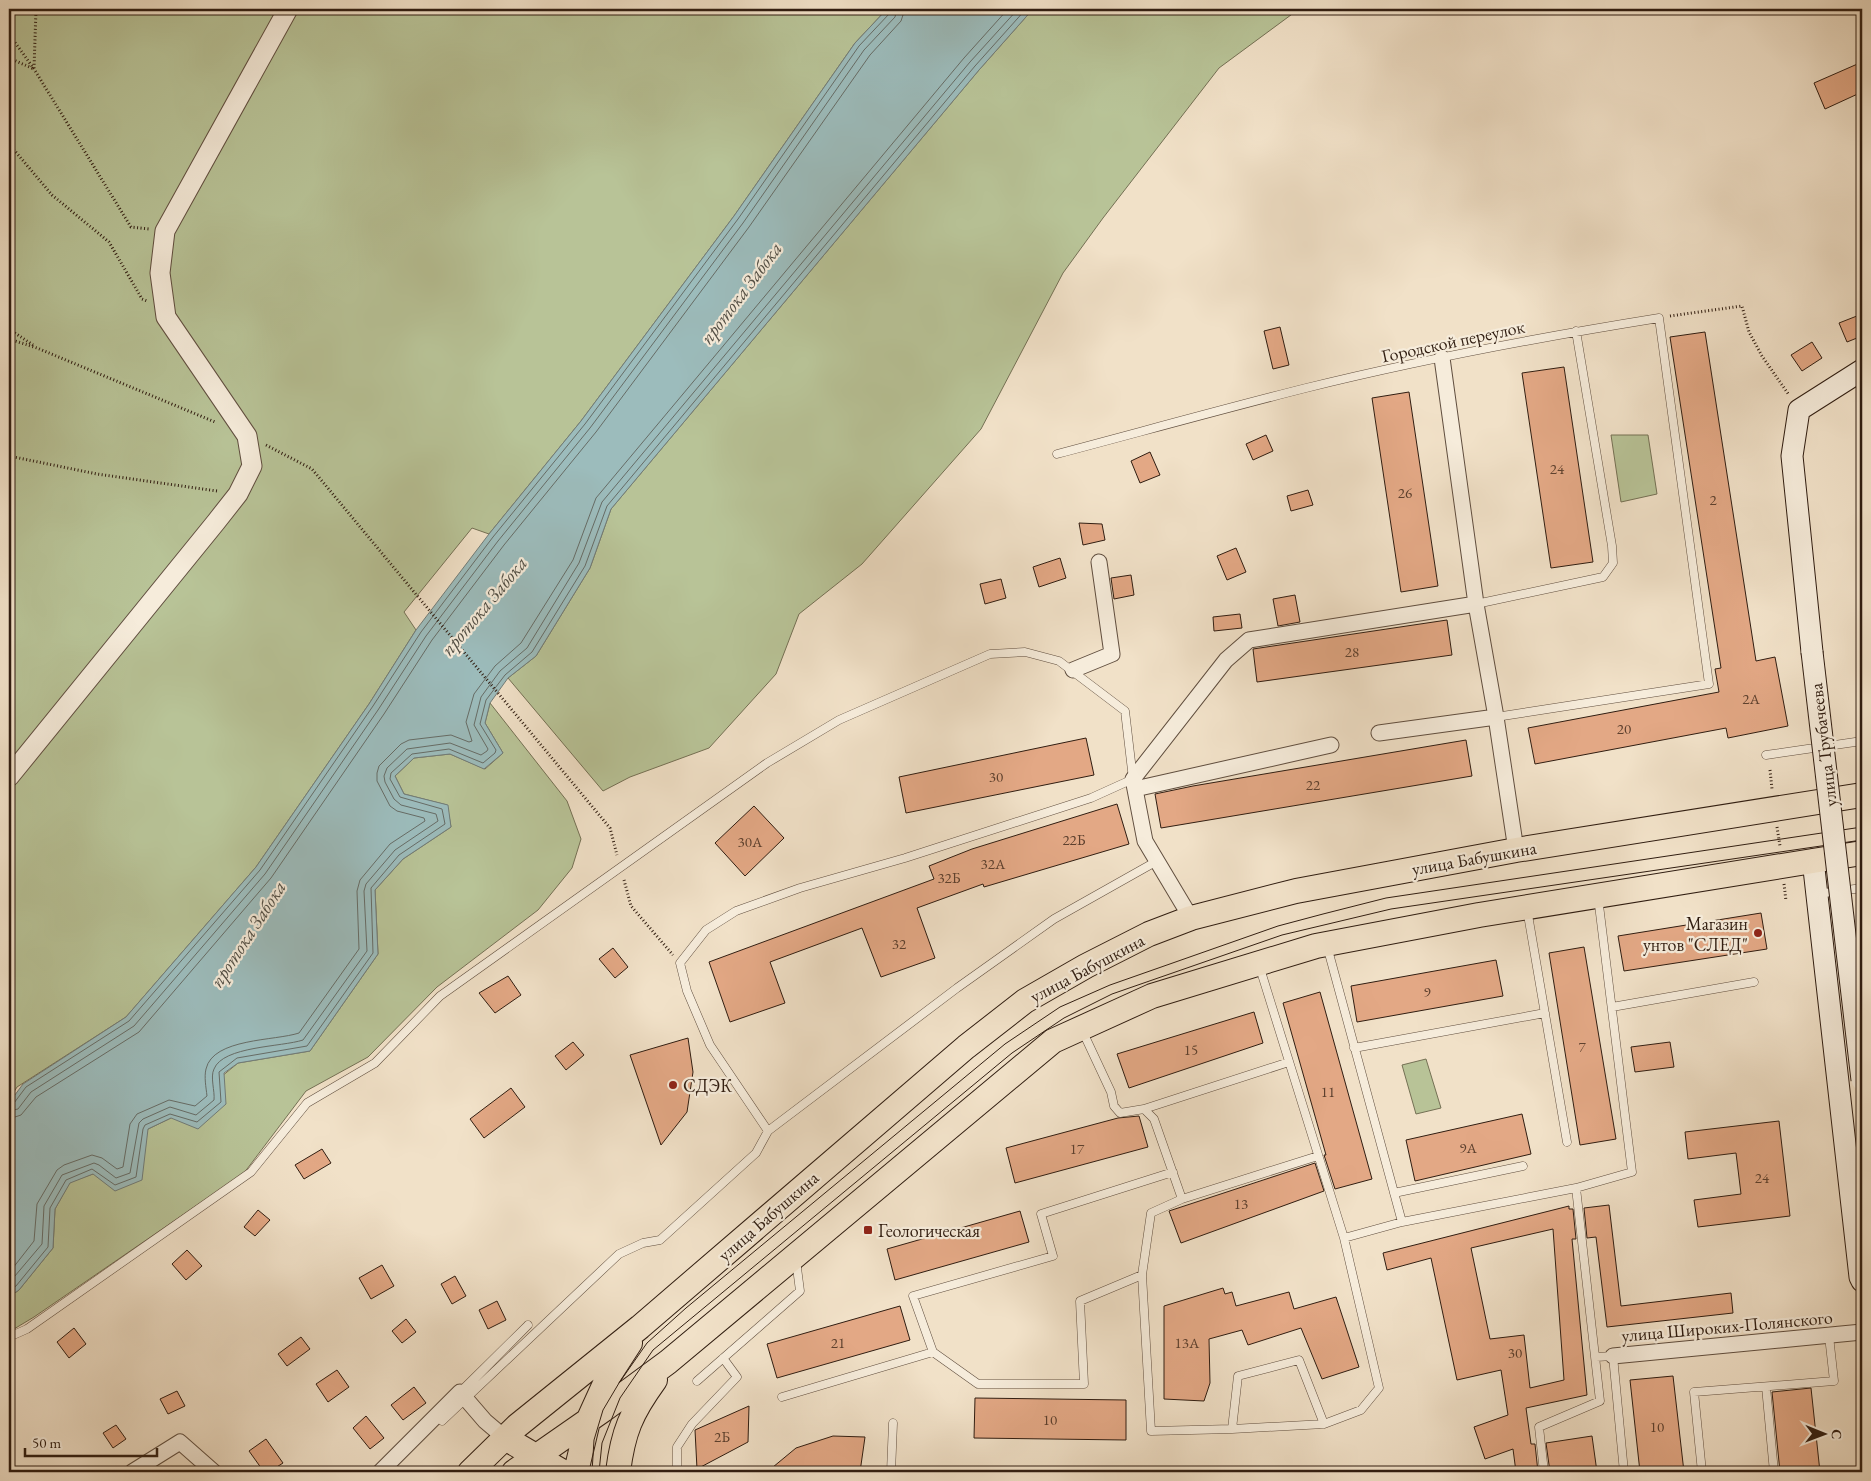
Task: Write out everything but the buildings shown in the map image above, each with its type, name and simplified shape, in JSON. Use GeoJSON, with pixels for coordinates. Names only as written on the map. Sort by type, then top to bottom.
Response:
{"type":"FeatureCollection","features":[{"type":"Feature","properties":{"kind":"main road"},"geometry":{"type":"LineString","coordinates":[[1799,410],[1862,370]]}},
{"type":"Feature","properties":{"kind":"main road","name":"улица Трубачеева"},"geometry":{"type":"LineString","coordinates":[[1799,410],[1792,456],[1812,652],[1862,1080]]}},
{"type":"Feature","properties":{"kind":"main road","name":"улица Бабушкина"},"geometry":{"type":"LineString","coordinates":[[470,1472],[518,1426],[640,1327],[966,1047],[1025,1001],[1086,966],[1149,934],[1191,918],[1296,891],[1516,850],[1862,795]]}},
{"type":"Feature","properties":{"kind":"main road"},"geometry":{"type":"LineString","coordinates":[[514,1472],[588,1422],[668,1362],[1053,1042],[1152,996],[1326,944],[1526,907],[1862,853]]}},
{"type":"Feature","properties":{"kind":"main road"},"geometry":{"type":"LineString","coordinates":[[1813,860],[1860,1277],[1862,1281]]}},
{"type":"Feature","properties":{"kind":"main road"},"geometry":{"type":"LineString","coordinates":[[576,1472],[588,1422],[608,1377],[640,1327]]}},
{"type":"Feature","properties":{"kind":"main road"},"geometry":{"type":"LineString","coordinates":[[618,1472],[629,1421],[640,1400],[668,1362]]}},
{"type":"Feature","properties":{"kind":"main road"},"geometry":{"type":"LineString","coordinates":[[505,1438],[536,1458],[563,1472]]}},
{"type":"Feature","properties":{"kind":"street"},"geometry":{"type":"LineString","coordinates":[[9,777],[238,494],[252,466],[248,436],[166,317],[160,273],[165,231],[288,9]]}},
{"type":"Feature","properties":{"kind":"street"},"geometry":{"type":"LineString","coordinates":[[1442,358],[1476,604],[1496,717],[1516,850]]}},
{"type":"Feature","properties":{"kind":"street"},"geometry":{"type":"LineString","coordinates":[[1073,670],[1112,654],[1100,562]]}},
{"type":"Feature","properties":{"kind":"street"},"geometry":{"type":"LineString","coordinates":[[1191,918],[1145,841],[1134,784],[1226,660],[1249,640],[1476,604]]}},
{"type":"Feature","properties":{"kind":"street"},"geometry":{"type":"LineString","coordinates":[[1379,733],[1496,717]]}},
{"type":"Feature","properties":{"kind":"street"},"geometry":{"type":"LineString","coordinates":[[1134,784],[1330,745]]}},
{"type":"Feature","properties":{"kind":"street","name":"улица Широких-Полянского"},"geometry":{"type":"LineString","coordinates":[[1613,1356],[1862,1332]]}},
{"type":"Feature","properties":{"kind":"street"},"geometry":{"type":"LineString","coordinates":[[381,1472],[460,1392],[485,1422],[505,1438]]}},
{"type":"Feature","properties":{"kind":"street"},"geometry":{"type":"LineString","coordinates":[[132,1472],[180,1442],[214,1472]]}},
{"type":"Feature","properties":{"kind":"lane","name":"Городской переулок"},"geometry":{"type":"LineString","coordinates":[[1058,454],[1307,388],[1442,358],[1659,318]]}},
{"type":"Feature","properties":{"kind":"lane"},"geometry":{"type":"LineString","coordinates":[[1496,717],[1709,684],[1659,318]]}},
{"type":"Feature","properties":{"kind":"lane"},"geometry":{"type":"LineString","coordinates":[[1476,604],[1603,577],[1613,563],[1612,546],[1576,332]]}},
{"type":"Feature","properties":{"kind":"lane"},"geometry":{"type":"LineString","coordinates":[[9,1337],[27,1328],[251,1172],[307,1104],[375,1063],[440,996],[767,763],[848,716],[990,654],[1025,652],[1059,661],[1125,711],[1134,784],[905,858],[800,888],[736,911],[706,930],[680,963],[686,991],[710,1045],[768,1130]]}},
{"type":"Feature","properties":{"kind":"lane"},"geometry":{"type":"LineString","coordinates":[[1766,755],[1862,742]]}},
{"type":"Feature","properties":{"kind":"lane"},"geometry":{"type":"LineString","coordinates":[[386,1472],[619,1254],[643,1243],[660,1240],[756,1153],[768,1130],[956,988],[1054,919],[1157,861]]}},
{"type":"Feature","properties":{"kind":"lane"},"geometry":{"type":"LineString","coordinates":[[1817,894],[1862,888]]}},
{"type":"Feature","properties":{"kind":"lane"},"geometry":{"type":"LineString","coordinates":[[1344,1238],[1402,1222],[1576,1188],[1632,1172],[1598,896]]}},
{"type":"Feature","properties":{"kind":"lane"},"geometry":{"type":"LineString","coordinates":[[1526,907],[1567,1142]]}},
{"type":"Feature","properties":{"kind":"lane"},"geometry":{"type":"LineString","coordinates":[[1326,944],[1402,1222]]}},
{"type":"Feature","properties":{"kind":"lane"},"geometry":{"type":"LineString","coordinates":[[1258,964],[1344,1238],[1378,1388],[1361,1410],[1324,1424],[1232,1429],[1151,1430],[1142,1275],[1151,1213],[1182,1199],[1318,1156]]}},
{"type":"Feature","properties":{"kind":"lane"},"geometry":{"type":"LineString","coordinates":[[1612,1007],[1754,982]]}},
{"type":"Feature","properties":{"kind":"lane"},"geometry":{"type":"LineString","coordinates":[[1354,1048],[1545,1013]]}},
{"type":"Feature","properties":{"kind":"lane"},"geometry":{"type":"LineString","coordinates":[[1081,1029],[1110,1092],[1114,1106],[1120,1113],[1144,1109],[1289,1062]]}},
{"type":"Feature","properties":{"kind":"lane"},"geometry":{"type":"LineString","coordinates":[[1144,1109],[1154,1119],[1182,1199]]}},
{"type":"Feature","properties":{"kind":"lane"},"geometry":{"type":"LineString","coordinates":[[1394,1193],[1523,1166]]}},
{"type":"Feature","properties":{"kind":"lane"},"geometry":{"type":"LineString","coordinates":[[1142,1275],[1080,1301],[1084,1384],[978,1384],[933,1352],[912,1296],[1053,1256],[1041,1214],[1173,1172]]}},
{"type":"Feature","properties":{"kind":"lane"},"geometry":{"type":"LineString","coordinates":[[1544,1472],[1539,1426],[1600,1401],[1576,1188]]}},
{"type":"Feature","properties":{"kind":"lane"},"geometry":{"type":"LineString","coordinates":[[697,1381],[800,1291],[796,1256]]}},
{"type":"Feature","properties":{"kind":"lane"},"geometry":{"type":"LineString","coordinates":[[381,1472],[528,1325],[460,1392]]}},
{"type":"Feature","properties":{"kind":"lane"},"geometry":{"type":"LineString","coordinates":[[1702,1472],[1694,1392],[1834,1381],[1829,1336]]}},
{"type":"Feature","properties":{"kind":"lane"},"geometry":{"type":"LineString","coordinates":[[782,1397],[933,1352]]}},
{"type":"Feature","properties":{"kind":"lane"},"geometry":{"type":"LineString","coordinates":[[1613,1356],[1624,1472]]}},
{"type":"Feature","properties":{"kind":"lane","name":"улица Широких-Полянского"},"geometry":{"type":"LineString","coordinates":[[1596,1357],[1613,1356]]}},
{"type":"Feature","properties":{"kind":"lane"},"geometry":{"type":"LineString","coordinates":[[677,1472],[676,1447],[692,1424],[737,1377],[724,1358]]}},
{"type":"Feature","properties":{"kind":"lane"},"geometry":{"type":"LineString","coordinates":[[1232,1429],[1238,1376],[1300,1360],[1324,1424]]}},
{"type":"Feature","properties":{"kind":"lane"},"geometry":{"type":"LineString","coordinates":[[1766,1387],[1774,1472]]}},
{"type":"Feature","properties":{"kind":"lane"},"geometry":{"type":"LineString","coordinates":[[891,1472],[893,1423]]}},
{"type":"Feature","properties":{"kind":"path"},"geometry":{"type":"LineString","coordinates":[[34,69],[36,9]]}},
{"type":"Feature","properties":{"kind":"path"},"geometry":{"type":"LineString","coordinates":[[9,34],[34,69],[132,227],[165,231]]}},
{"type":"Feature","properties":{"kind":"path"},"geometry":{"type":"LineString","coordinates":[[9,58],[34,69]]}},
{"type":"Feature","properties":{"kind":"path"},"geometry":{"type":"LineString","coordinates":[[9,144],[52,195],[109,242],[142,299],[164,307]]}},
{"type":"Feature","properties":{"kind":"path"},"geometry":{"type":"LineString","coordinates":[[1659,318],[1742,306],[1749,332],[1762,356],[1799,410]]}},
{"type":"Feature","properties":{"kind":"path"},"geometry":{"type":"LineString","coordinates":[[9,329],[37,348]]}},
{"type":"Feature","properties":{"kind":"path"},"geometry":{"type":"LineString","coordinates":[[9,339],[37,348],[248,436],[312,468],[610,828],[630,906],[680,963]]}},
{"type":"Feature","properties":{"kind":"path"},"geometry":{"type":"LineString","coordinates":[[9,456],[96,474],[238,494]]}},
{"type":"Feature","properties":{"kind":"path"},"geometry":{"type":"LineString","coordinates":[[1770,770],[1786,901]]}},
{"type":"Feature","properties":{"kind":"green space"},"geometry":{"type":"Polygon","coordinates":[[[9,9],[887,9],[855,43],[734,216],[581,421],[489,534],[472,528],[404,612],[416,630],[369,704],[256,867],[126,1017],[17,1087],[9,1100],[9,9]]]}},
{"type":"Feature","properties":{"kind":"green space"},"geometry":{"type":"Polygon","coordinates":[[[1033,9],[1299,9],[1219,68],[1063,273],[981,429],[862,564],[799,614],[776,674],[709,748],[630,777],[603,791],[508,678],[536,656],[590,568],[611,509],[979,70],[1033,9]]]}},
{"type":"Feature","properties":{"kind":"green space"},"geometry":{"type":"Polygon","coordinates":[[[1611,435],[1648,435],[1657,494],[1621,502],[1611,435]]]}},
{"type":"Feature","properties":{"kind":"green space"},"geometry":{"type":"Polygon","coordinates":[[[490,703],[567,801],[581,839],[572,868],[538,910],[437,987],[368,1057],[306,1091],[244,1173],[34,1317],[9,1332],[9,1297],[19,1290],[53,1248],[55,1209],[70,1182],[93,1174],[148,1129],[171,1118],[238,1063],[310,1051],[378,954],[375,890],[403,859],[451,827],[447,805],[404,794],[395,776],[414,758],[450,754],[485,769],[503,753],[485,723],[490,703]]]}},
{"type":"Feature","properties":{"kind":"green space"},"geometry":{"type":"Polygon","coordinates":[[[1426,1059],[1441,1108],[1416,1114],[1402,1065],[1426,1059]]]}},
{"type":"Feature","properties":{"kind":"water","name":"протока Забока"},"geometry":{"type":"Polygon","coordinates":[[[887,9],[1033,9],[979,70],[611,509],[590,568],[536,656],[508,678],[490,703],[485,723],[503,753],[484,769],[450,754],[414,758],[395,776],[404,794],[448,805],[451,827],[403,859],[375,890],[378,954],[310,1051],[238,1063],[224,1073],[226,1104],[198,1129],[171,1118],[148,1129],[142,1180],[115,1191],[93,1174],[70,1183],[55,1209],[53,1248],[19,1290],[9,1297],[9,1103],[23,1084],[126,1017],[256,867],[369,704],[416,630],[489,534],[581,421],[734,216],[855,43],[887,9]]]}},
{"type":"Feature","properties":{"kind":"tram line"},"geometry":{"type":"LineString","coordinates":[[592,1472],[594,1440],[603,1410],[647,1343],[686,1308],[1005,1044],[1060,1007],[1110,985],[1278,926],[1386,898],[1862,827]]}},
{"type":"Feature","properties":{"kind":"tram line"},"geometry":{"type":"LineString","coordinates":[[599,1472],[602,1443],[620,1398],[653,1350],[1012,1053],[1064,1018],[1112,994],[1282,935],[1391,909],[1862,840]]}},
{"type":"Feature","properties":{"kind":"place","name":"Магазин унтов \"СЛЕД\""},"geometry":{"type":"Point","coordinates":[1758,933]}},
{"type":"Feature","properties":{"kind":"place","name":"СДЭК"},"geometry":{"type":"Point","coordinates":[673,1085]}},
{"type":"Feature","properties":{"kind":"place","name":"Геологическая"},"geometry":{"type":"Point","coordinates":[868,1230]}}]}
